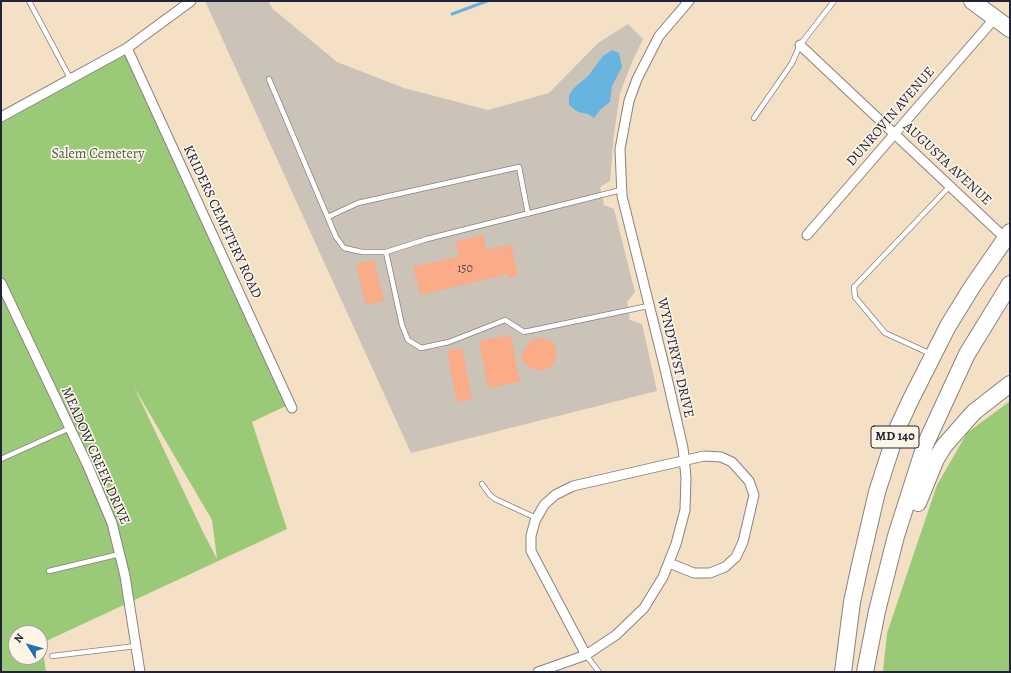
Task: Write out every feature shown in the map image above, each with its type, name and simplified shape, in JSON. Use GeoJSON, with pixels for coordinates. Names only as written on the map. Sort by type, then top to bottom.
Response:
{"type":"FeatureCollection","features":[{"type":"Feature","properties":{"kind":"highway"},"geometry":{"type":"LineString","coordinates":[[972,1],[1010,29]]}},
{"type":"Feature","properties":{"kind":"highway","name":"MD 140"},"geometry":{"type":"LineString","coordinates":[[843,672],[854,595],[877,492],[898,427],[933,355],[972,287],[1007,235]]}},
{"type":"Feature","properties":{"kind":"highway","name":"MD 140"},"geometry":{"type":"LineString","coordinates":[[865,672],[877,611],[896,536],[925,445],[968,354],[1010,284]]}},
{"type":"Feature","properties":{"kind":"highway"},"geometry":{"type":"LineString","coordinates":[[872,672],[902,553],[920,498],[936,459],[953,435],[974,412],[1010,384]]}},
{"type":"Feature","properties":{"kind":"street"},"geometry":{"type":"LineString","coordinates":[[1,117],[127,48],[191,1]]}},
{"type":"Feature","properties":{"kind":"street","name":"WYNDTRYST DRIVE"},"geometry":{"type":"LineString","coordinates":[[538,672],[586,654],[616,635],[644,608],[663,577],[669,563],[676,544],[685,510],[686,477],[684,460],[665,369],[648,306],[621,190],[620,149],[629,101],[637,79],[659,36],[689,1]]}},
{"type":"Feature","properties":{"kind":"street","name":"DUNROVIN AVENUE"},"geometry":{"type":"LineString","coordinates":[[807,235],[995,18]]}},
{"type":"Feature","properties":{"kind":"street","name":"AUGUSTA AVENUE"},"geometry":{"type":"LineString","coordinates":[[800,45],[950,186],[1007,235]]}},
{"type":"Feature","properties":{"kind":"street","name":"KRIDERS CEMETERY ROAD"},"geometry":{"type":"LineString","coordinates":[[127,48],[292,408]]}},
{"type":"Feature","properties":{"kind":"street","name":"MEADOW CREEK DRIVE"},"geometry":{"type":"LineString","coordinates":[[1,283],[70,428],[112,523],[120,554],[140,672]]}},
{"type":"Feature","properties":{"kind":"street"},"geometry":{"type":"LineString","coordinates":[[586,654],[532,552],[531,536],[536,518],[544,505],[555,495],[573,486],[684,460],[704,456],[721,456],[732,462],[749,481],[754,495],[743,542],[736,556],[725,567],[710,573],[694,573],[669,563]]}},
{"type":"Feature","properties":{"kind":"lane"},"geometry":{"type":"LineString","coordinates":[[29,1],[70,78]]}},
{"type":"Feature","properties":{"kind":"lane"},"geometry":{"type":"LineString","coordinates":[[754,118],[792,63],[800,45],[834,1]]}},
{"type":"Feature","properties":{"kind":"lane"},"geometry":{"type":"LineString","coordinates":[[269,79],[336,238],[344,248],[362,252],[386,252],[427,239],[621,190]]}},
{"type":"Feature","properties":{"kind":"lane"},"geometry":{"type":"LineString","coordinates":[[328,217],[358,203],[518,167],[528,214]]}},
{"type":"Feature","properties":{"kind":"lane"},"geometry":{"type":"LineString","coordinates":[[933,355],[886,332],[855,297],[854,287],[950,186]]}},
{"type":"Feature","properties":{"kind":"lane"},"geometry":{"type":"LineString","coordinates":[[386,252],[402,325],[408,340],[422,348],[449,342],[505,320],[524,332],[648,306]]}},
{"type":"Feature","properties":{"kind":"lane"},"geometry":{"type":"LineString","coordinates":[[1,459],[70,428]]}},
{"type":"Feature","properties":{"kind":"lane"},"geometry":{"type":"LineString","coordinates":[[482,484],[495,499],[536,518]]}},
{"type":"Feature","properties":{"kind":"lane"},"geometry":{"type":"LineString","coordinates":[[49,571],[120,554]]}},
{"type":"Feature","properties":{"kind":"lane"},"geometry":{"type":"LineString","coordinates":[[52,656],[136,646]]}},
{"type":"Feature","properties":{"kind":"lane"},"geometry":{"type":"LineString","coordinates":[[586,654],[599,672]]}},
{"type":"Feature","properties":{"kind":"shaded area"},"geometry":{"type":"Polygon","coordinates":[[[205,1],[268,1],[273,9],[337,62],[404,88],[488,110],[549,93],[598,43],[628,24],[643,39],[620,93],[614,134],[610,181],[600,187],[604,205],[614,209],[635,292],[627,302],[630,320],[642,324],[657,391],[411,453],[205,1]]]}},
{"type":"Feature","properties":{"kind":"green space","name":"Salem Cemetery"},"geometry":{"type":"Polygon","coordinates":[[[125,55],[288,405],[252,422],[287,529],[48,640],[48,625],[8,625],[8,665],[45,665],[46,672],[1,672],[1,123],[125,55]],[[134,387],[217,559],[212,520],[134,387]]]}},
{"type":"Feature","properties":{"kind":"green space"},"geometry":{"type":"Polygon","coordinates":[[[1010,401],[1010,672],[883,672],[887,633],[937,485],[967,433],[1010,401]]]}},
{"type":"Feature","properties":{"kind":"water"},"geometry":{"type":"Polygon","coordinates":[[[612,50],[619,53],[622,67],[612,86],[610,102],[601,109],[594,118],[588,114],[578,112],[569,105],[569,95],[573,89],[588,76],[603,56],[612,50]]]}},
{"type":"Feature","properties":{"kind":"building"},"geometry":{"type":"Polygon","coordinates":[[[483,235],[486,250],[511,244],[518,276],[508,278],[507,274],[420,295],[413,267],[459,256],[455,242],[483,235]]]}},
{"type":"Feature","properties":{"kind":"building"},"geometry":{"type":"Polygon","coordinates":[[[374,260],[384,301],[366,305],[356,264],[374,260]]]}},
{"type":"Feature","properties":{"kind":"building"},"geometry":{"type":"Polygon","coordinates":[[[511,335],[520,382],[488,388],[479,341],[511,335]]]}},
{"type":"Feature","properties":{"kind":"building"},"geometry":{"type":"Polygon","coordinates":[[[540,338],[554,344],[557,354],[556,359],[550,368],[540,371],[530,368],[520,358],[530,341],[540,338]]]}},
{"type":"Feature","properties":{"kind":"building"},"geometry":{"type":"Polygon","coordinates":[[[462,348],[472,399],[457,402],[447,351],[462,348]]]}},
{"type":"Feature","properties":{"kind":"waterway"},"geometry":{"type":"LineString","coordinates":[[452,14],[487,1]]}}]}
